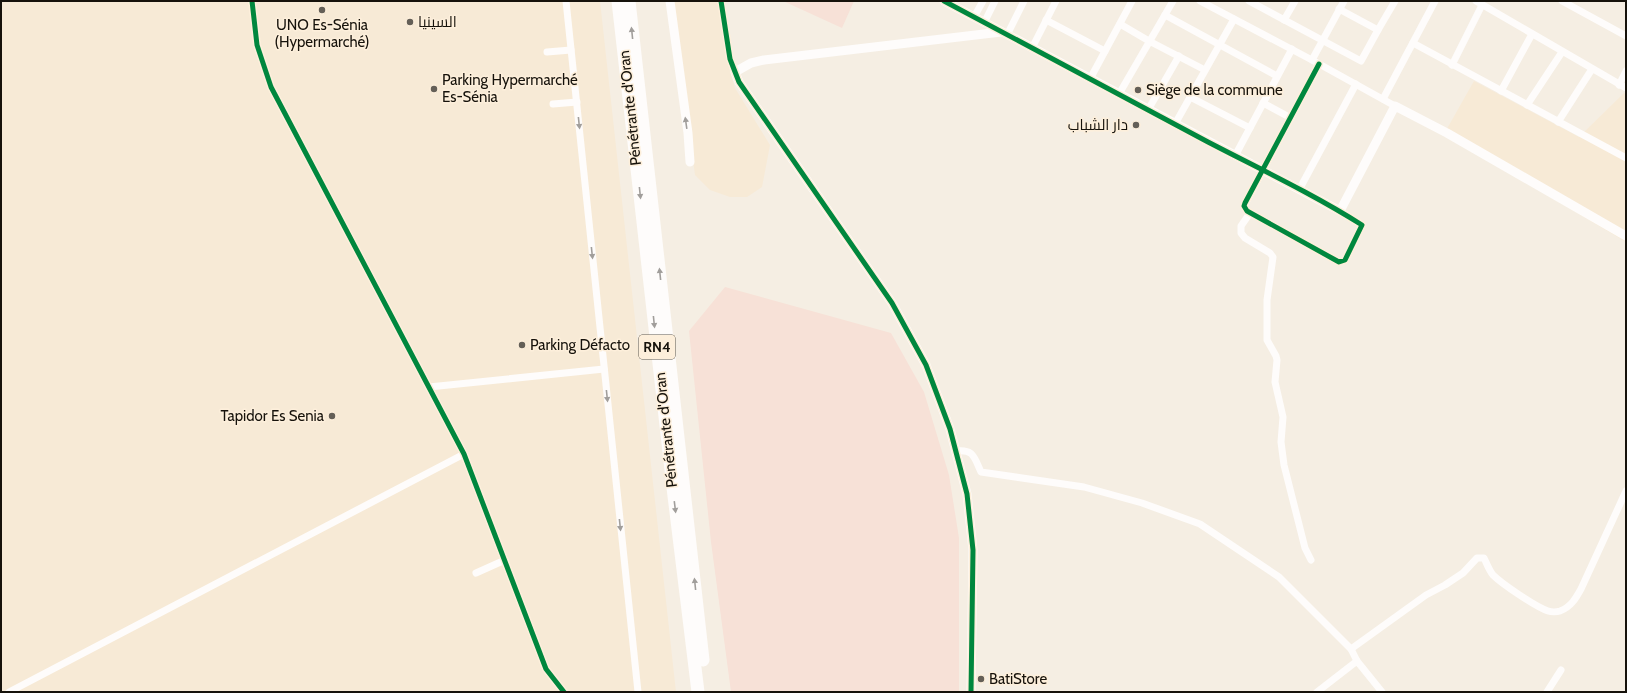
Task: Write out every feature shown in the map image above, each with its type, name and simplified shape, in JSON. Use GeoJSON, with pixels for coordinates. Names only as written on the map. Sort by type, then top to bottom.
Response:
{"type":"FeatureCollection","features":[{"type":"Feature","properties":{"kind":"highway","name":"Pénétrante d'Oran"},"geometry":{"type":"LineString","coordinates":[[618,1],[674,496],[698,692]]}},
{"type":"Feature","properties":{"kind":"highway","name":"Pénétrante d'Oran"},"geometry":{"type":"LineString","coordinates":[[629,1],[707,692]]}},
{"type":"Feature","properties":{"kind":"street"},"geometry":{"type":"LineString","coordinates":[[252,1],[257,45],[272,86],[464,454],[546,669],[564,692]]}},
{"type":"Feature","properties":{"kind":"street"},"geometry":{"type":"LineString","coordinates":[[566,1],[638,692]]}},
{"type":"Feature","properties":{"kind":"street"},"geometry":{"type":"LineString","coordinates":[[670,1],[688,133],[690,162]]}},
{"type":"Feature","properties":{"kind":"street"},"geometry":{"type":"LineString","coordinates":[[721,1],[730,59],[738,82],[892,303],[926,365],[950,429],[966,494],[973,550],[971,692]]}},
{"type":"Feature","properties":{"kind":"street"},"geometry":{"type":"LineString","coordinates":[[944,1],[1004,34],[1032,48],[1263,171],[1340,211],[1362,226],[1345,260],[1339,262],[1245,209],[1245,203],[1263,171],[1319,64]]}},
{"type":"Feature","properties":{"kind":"street"},"geometry":{"type":"LineString","coordinates":[[974,17],[983,1]]}},
{"type":"Feature","properties":{"kind":"street"},"geometry":{"type":"LineString","coordinates":[[984,22],[994,1]]}},
{"type":"Feature","properties":{"kind":"street"},"geometry":{"type":"LineString","coordinates":[[1004,34],[1024,1]]}},
{"type":"Feature","properties":{"kind":"street"},"geometry":{"type":"LineString","coordinates":[[1032,48],[1056,1]]}},
{"type":"Feature","properties":{"kind":"street"},"geometry":{"type":"LineString","coordinates":[[1090,79],[1132,1]]}},
{"type":"Feature","properties":{"kind":"street"},"geometry":{"type":"LineString","coordinates":[[1119,94],[1173,1]]}},
{"type":"Feature","properties":{"kind":"street"},"geometry":{"type":"LineString","coordinates":[[1200,1],[1447,133],[1626,236]]}},
{"type":"Feature","properties":{"kind":"street"},"geometry":{"type":"LineString","coordinates":[[1249,1],[1361,61],[1395,1]]}},
{"type":"Feature","properties":{"kind":"street"},"geometry":{"type":"LineString","coordinates":[[1284,20],[1295,1]]}},
{"type":"Feature","properties":{"kind":"street"},"geometry":{"type":"LineString","coordinates":[[1312,60],[1344,1]]}},
{"type":"Feature","properties":{"kind":"street"},"geometry":{"type":"LineString","coordinates":[[1383,99],[1436,1]]}},
{"type":"Feature","properties":{"kind":"street"},"geometry":{"type":"LineString","coordinates":[[1562,1],[1626,36]]}},
{"type":"Feature","properties":{"kind":"street"},"geometry":{"type":"LineString","coordinates":[[1452,65],[1479,3],[1626,88]]}},
{"type":"Feature","properties":{"kind":"street"},"geometry":{"type":"LineString","coordinates":[[1339,9],[1378,30]]}},
{"type":"Feature","properties":{"kind":"street"},"geometry":{"type":"LineString","coordinates":[[1165,15],[1278,76]]}},
{"type":"Feature","properties":{"kind":"street"},"geometry":{"type":"LineString","coordinates":[[1175,124],[1234,19]]}},
{"type":"Feature","properties":{"kind":"street"},"geometry":{"type":"LineString","coordinates":[[1046,20],[1105,51]]}},
{"type":"Feature","properties":{"kind":"street"},"geometry":{"type":"LineString","coordinates":[[1120,24],[1205,70]]}},
{"type":"Feature","properties":{"kind":"street"},"geometry":{"type":"LineString","coordinates":[[735,72],[751,63],[764,60],[1004,34]]}},
{"type":"Feature","properties":{"kind":"street"},"geometry":{"type":"LineString","coordinates":[[1501,91],[1532,34]]}},
{"type":"Feature","properties":{"kind":"street"},"geometry":{"type":"LineString","coordinates":[[1413,43],[1626,158]]}},
{"type":"Feature","properties":{"kind":"street"},"geometry":{"type":"LineString","coordinates":[[1235,156],[1292,49]]}},
{"type":"Feature","properties":{"kind":"street"},"geometry":{"type":"LineString","coordinates":[[547,52],[571,50]]}},
{"type":"Feature","properties":{"kind":"street"},"geometry":{"type":"LineString","coordinates":[[1527,105],[1562,52]]}},
{"type":"Feature","properties":{"kind":"street"},"geometry":{"type":"LineString","coordinates":[[1148,110],[1179,56]]}},
{"type":"Feature","properties":{"kind":"street"},"geometry":{"type":"LineString","coordinates":[[1558,122],[1592,68]]}},
{"type":"Feature","properties":{"kind":"street"},"geometry":{"type":"LineString","coordinates":[[1619,84],[1626,71]]}},
{"type":"Feature","properties":{"kind":"street"},"geometry":{"type":"LineString","coordinates":[[1299,190],[1356,84]]}},
{"type":"Feature","properties":{"kind":"street"},"geometry":{"type":"LineString","coordinates":[[1190,97],[1250,128]]}},
{"type":"Feature","properties":{"kind":"street"},"geometry":{"type":"LineString","coordinates":[[553,104],[577,102]]}},
{"type":"Feature","properties":{"kind":"street"},"geometry":{"type":"LineString","coordinates":[[1264,103],[1291,118]]}},
{"type":"Feature","properties":{"kind":"street"},"geometry":{"type":"LineString","coordinates":[[1340,211],[1395,106]]}},
{"type":"Feature","properties":{"kind":"street"},"geometry":{"type":"LineString","coordinates":[[1250,213],[1241,226],[1241,233],[1245,238],[1271,254],[1273,259],[1268,300],[1267,340],[1277,360],[1275,382],[1283,417],[1281,442],[1284,465],[1305,548],[1311,560]]}},
{"type":"Feature","properties":{"kind":"street"},"geometry":{"type":"LineString","coordinates":[[429,387],[604,369]]}},
{"type":"Feature","properties":{"kind":"street"},"geometry":{"type":"LineString","coordinates":[[956,451],[965,450],[972,454],[981,472],[1084,488],[1142,503],[1200,524],[1279,577],[1351,649],[1357,661],[1382,692]]}},
{"type":"Feature","properties":{"kind":"street"},"geometry":{"type":"LineString","coordinates":[[8,692],[464,454]]}},
{"type":"Feature","properties":{"kind":"street"},"geometry":{"type":"LineString","coordinates":[[1351,649],[1426,595],[1464,573],[1477,558],[1484,558],[1493,574],[1501,582],[1545,610],[1549,612],[1559,612],[1568,607],[1575,600],[1626,491]]}},
{"type":"Feature","properties":{"kind":"street"},"geometry":{"type":"LineString","coordinates":[[476,574],[505,560]]}},
{"type":"Feature","properties":{"kind":"street"},"geometry":{"type":"LineString","coordinates":[[1317,692],[1357,661]]}},
{"type":"Feature","properties":{"kind":"street"},"geometry":{"type":"LineString","coordinates":[[1547,692],[1561,670]]}},
{"type":"Feature","properties":{"kind":"shaded area"},"geometry":{"type":"Polygon","coordinates":[[[1,1],[600,1],[676,692],[1,692],[1,1]]]}},
{"type":"Feature","properties":{"kind":"shaded area"},"geometry":{"type":"Polygon","coordinates":[[[672,1],[723,1],[728,64],[735,88],[770,145],[762,187],[747,197],[730,197],[710,190],[695,175],[672,1]]]}},
{"type":"Feature","properties":{"kind":"shaded area"},"geometry":{"type":"Polygon","coordinates":[[[783,1],[854,1],[842,28],[783,1]]]}},
{"type":"Feature","properties":{"kind":"shaded area"},"geometry":{"type":"Polygon","coordinates":[[[1474,81],[1579,137],[1624,93],[1626,94],[1626,242],[1444,134],[1474,81]]]}},
{"type":"Feature","properties":{"kind":"shaded area"},"geometry":{"type":"Polygon","coordinates":[[[725,287],[891,333],[924,392],[949,475],[959,538],[959,692],[731,692],[711,542],[689,331],[725,287]]]}},
{"type":"Feature","properties":{"kind":"cycle path"},"geometry":{"type":"LineString","coordinates":[[252,1],[257,45],[271,87],[464,454],[546,669],[564,692]]}},
{"type":"Feature","properties":{"kind":"cycle path"},"geometry":{"type":"LineString","coordinates":[[721,1],[730,59],[739,82],[892,303],[926,365],[950,429],[967,494],[973,550],[971,692]]}},
{"type":"Feature","properties":{"kind":"cycle path"},"geometry":{"type":"LineString","coordinates":[[944,1],[1208,142],[1228,152],[1247,162],[1267,172],[1305,192],[1362,225],[1345,260],[1339,262],[1247,211],[1244,206],[1245,203],[1319,64]]}},
{"type":"Feature","properties":{"kind":"place","name":"UNO Es-Sénia (Hypermarché)"},"geometry":{"type":"Point","coordinates":[322,10]}},
{"type":"Feature","properties":{"kind":"place","name":"السينيا"},"geometry":{"type":"Point","coordinates":[410,22]}},
{"type":"Feature","properties":{"kind":"place","name":"Parking Hypermarché Es-Sénia"},"geometry":{"type":"Point","coordinates":[434,89]}},
{"type":"Feature","properties":{"kind":"place","name":"Siège de la commune"},"geometry":{"type":"Point","coordinates":[1138,90]}},
{"type":"Feature","properties":{"kind":"place","name":"دار الشباب"},"geometry":{"type":"Point","coordinates":[1136,125]}},
{"type":"Feature","properties":{"kind":"place","name":"Parking Défacto"},"geometry":{"type":"Point","coordinates":[522,345]}},
{"type":"Feature","properties":{"kind":"place","name":"Tapidor Es Senia"},"geometry":{"type":"Point","coordinates":[332,416]}},
{"type":"Feature","properties":{"kind":"place","name":"BatiStore"},"geometry":{"type":"Point","coordinates":[981,679]}}]}
